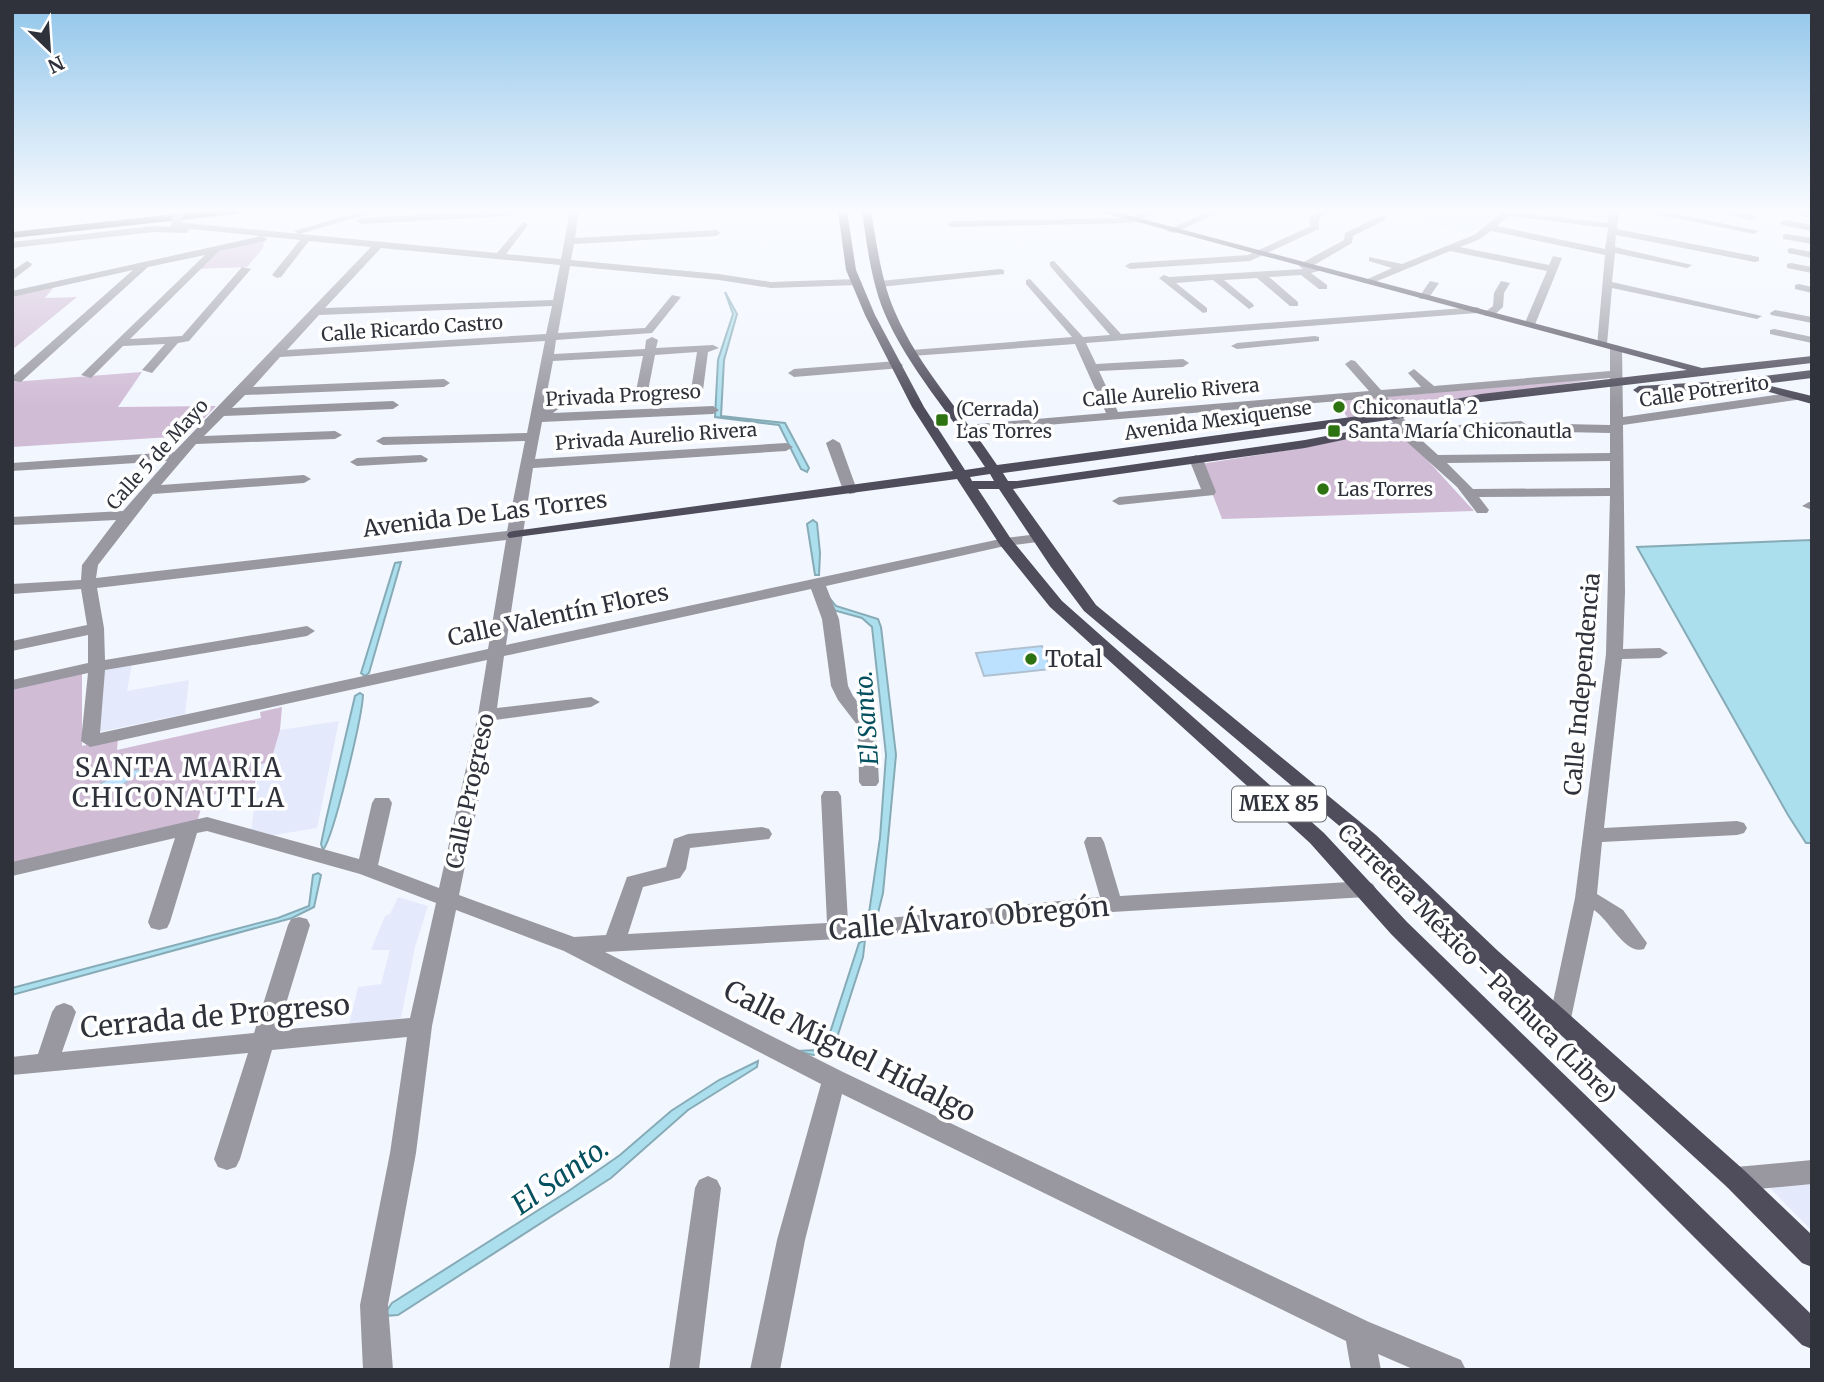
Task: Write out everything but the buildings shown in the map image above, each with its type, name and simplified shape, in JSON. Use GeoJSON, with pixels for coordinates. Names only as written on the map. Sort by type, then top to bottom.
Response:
{"type":"FeatureCollection","features":[{"type":"Feature","properties":{"kind":"main road","name":"Carretera México - Pachuca (Libre)"},"geometry":{"type":"LineString","coordinates":[[853,275],[870,315],[904,359],[967,429],[1038,538],[1090,608],[1369,841],[1490,957],[1736,1179],[1812,1254]]}},
{"type":"Feature","properties":{"kind":"main road","name":"Carretera México - Pachuca (Libre)"},"geometry":{"type":"LineString","coordinates":[[878,275],[918,407],[1005,542],[1056,604],[1317,838],[1399,928],[1812,1335]]}},
{"type":"Feature","properties":{"kind":"main road"},"geometry":{"type":"LineString","coordinates":[[1336,275],[1812,400]]}},
{"type":"Feature","properties":{"kind":"main road","name":"Avenida Mexiquense"},"geometry":{"type":"LineString","coordinates":[[965,480],[1002,485],[1305,444],[1402,424],[1481,398],[1812,359]]}},
{"type":"Feature","properties":{"kind":"main road","name":"Avenida Mexiquense"},"geometry":{"type":"LineString","coordinates":[[1617,383],[1744,383],[1809,375]]}},
{"type":"Feature","properties":{"kind":"main road","name":"Avenida Mexiquense"},"geometry":{"type":"LineString","coordinates":[[965,480],[992,470],[1402,424]]}},
{"type":"Feature","properties":{"kind":"main road","name":"Avenida De Las Torres"},"geometry":{"type":"LineString","coordinates":[[514,535],[850,489],[965,480]]}},
{"type":"Feature","properties":{"kind":"street"},"geometry":{"type":"LineString","coordinates":[[12,294],[95,275]]}},
{"type":"Feature","properties":{"kind":"street"},"geometry":{"type":"LineString","coordinates":[[17,379],[134,275]]}},
{"type":"Feature","properties":{"kind":"street"},"geometry":{"type":"LineString","coordinates":[[87,375],[189,275]]}},
{"type":"Feature","properties":{"kind":"street"},"geometry":{"type":"LineString","coordinates":[[121,343],[185,339],[240,275]]}},
{"type":"Feature","properties":{"kind":"street","name":"Calle 5 de Mayo"},"geometry":{"type":"LineString","coordinates":[[88,584],[90,565],[148,490],[192,440],[242,391],[350,275]]}},
{"type":"Feature","properties":{"kind":"street","name":"Calle Progreso"},"geometry":{"type":"LineString","coordinates":[[378,1370],[374,1305],[403,1153],[420,1026],[487,715],[514,535],[562,275]]}},
{"type":"Feature","properties":{"kind":"street"},"geometry":{"type":"LineString","coordinates":[[709,275],[759,285],[857,282]]}},
{"type":"Feature","properties":{"kind":"street"},"geometry":{"type":"LineString","coordinates":[[880,284],[965,275]]}},
{"type":"Feature","properties":{"kind":"street"},"geometry":{"type":"LineString","coordinates":[[1064,275],[1119,338]]}},
{"type":"Feature","properties":{"kind":"street"},"geometry":{"type":"LineString","coordinates":[[1203,310],[1164,278],[1237,275]]}},
{"type":"Feature","properties":{"kind":"street"},"geometry":{"type":"LineString","coordinates":[[1261,275],[1294,304]]}},
{"type":"Feature","properties":{"kind":"street"},"geometry":{"type":"LineString","coordinates":[[1312,275],[1322,288]]}},
{"type":"Feature","properties":{"kind":"street"},"geometry":{"type":"LineString","coordinates":[[1366,282],[1381,275]]}},
{"type":"Feature","properties":{"kind":"street"},"geometry":{"type":"LineString","coordinates":[[1530,325],[1549,275]]}},
{"type":"Feature","properties":{"kind":"street","name":"Calle Independencia"},"geometry":{"type":"LineString","coordinates":[[1561,1021],[1586,898],[1614,654],[1617,383],[1608,346],[1608,275]]}},
{"type":"Feature","properties":{"kind":"street"},"geometry":{"type":"LineString","coordinates":[[1215,277],[1249,306]]}},
{"type":"Feature","properties":{"kind":"street"},"geometry":{"type":"LineString","coordinates":[[1030,282],[1079,341],[1113,416]]}},
{"type":"Feature","properties":{"kind":"street"},"geometry":{"type":"LineString","coordinates":[[1424,297],[1434,283]]}},
{"type":"Feature","properties":{"kind":"street"},"geometry":{"type":"LineString","coordinates":[[794,373],[1047,343],[1483,312],[1498,307],[1499,293],[1504,284]]}},
{"type":"Feature","properties":{"kind":"street"},"geometry":{"type":"LineString","coordinates":[[1607,284],[1757,316]]}},
{"type":"Feature","properties":{"kind":"street"},"geometry":{"type":"LineString","coordinates":[[1799,287],[1812,290]]}},
{"type":"Feature","properties":{"kind":"street"},"geometry":{"type":"LineString","coordinates":[[640,396],[652,337],[648,331],[676,296]]}},
{"type":"Feature","properties":{"kind":"street"},"geometry":{"type":"LineString","coordinates":[[316,312],[557,303]]}},
{"type":"Feature","properties":{"kind":"street"},"geometry":{"type":"LineString","coordinates":[[1775,313],[1812,320]]}},
{"type":"Feature","properties":{"kind":"street"},"geometry":{"type":"LineString","coordinates":[[1247,328],[1264,344]]}},
{"type":"Feature","properties":{"kind":"street","name":"Calle Ricardo Castro"},"geometry":{"type":"LineString","coordinates":[[275,355],[648,331]]}},
{"type":"Feature","properties":{"kind":"street"},"geometry":{"type":"LineString","coordinates":[[1040,332],[1047,343]]}},
{"type":"Feature","properties":{"kind":"street"},"geometry":{"type":"LineString","coordinates":[[1774,332],[1812,340]]}},
{"type":"Feature","properties":{"kind":"street"},"geometry":{"type":"LineString","coordinates":[[1237,346],[1315,340]]}},
{"type":"Feature","properties":{"kind":"street"},"geometry":{"type":"LineString","coordinates":[[1793,344],[1812,340]]}},
{"type":"Feature","properties":{"kind":"street"},"geometry":{"type":"LineString","coordinates":[[148,370],[174,341]]}},
{"type":"Feature","properties":{"kind":"street"},"geometry":{"type":"LineString","coordinates":[[547,358],[708,348],[697,390]]}},
{"type":"Feature","properties":{"kind":"street"},"geometry":{"type":"LineString","coordinates":[[1092,369],[1183,363]]}},
{"type":"Feature","properties":{"kind":"street"},"geometry":{"type":"LineString","coordinates":[[1351,364],[1434,459],[1470,493],[1482,510]]}},
{"type":"Feature","properties":{"kind":"street"},"geometry":{"type":"LineString","coordinates":[[1414,373],[1430,389]]}},
{"type":"Feature","properties":{"kind":"street"},"geometry":{"type":"LineString","coordinates":[[242,391],[444,383]]}},
{"type":"Feature","properties":{"kind":"street","name":"Calle Aurelio Rivera"},"geometry":{"type":"LineString","coordinates":[[967,429],[1430,389],[1617,383]]}},
{"type":"Feature","properties":{"kind":"street"},"geometry":{"type":"LineString","coordinates":[[537,418],[570,394]]}},
{"type":"Feature","properties":{"kind":"street","name":"Calle Potrerito"},"geometry":{"type":"LineString","coordinates":[[1563,428],[1617,425],[1796,396]]}},
{"type":"Feature","properties":{"kind":"street"},"geometry":{"type":"LineString","coordinates":[[220,412],[393,405]]}},
{"type":"Feature","properties":{"kind":"street","name":"Privada Progreso"},"geometry":{"type":"LineString","coordinates":[[537,418],[713,410]]}},
{"type":"Feature","properties":{"kind":"street"},"geometry":{"type":"LineString","coordinates":[[1402,424],[1521,425]]}},
{"type":"Feature","properties":{"kind":"street"},"geometry":{"type":"LineString","coordinates":[[192,440],[335,435]]}},
{"type":"Feature","properties":{"kind":"street","name":"Privada Progreso"},"geometry":{"type":"LineString","coordinates":[[383,441],[533,437]]}},
{"type":"Feature","properties":{"kind":"street"},"geometry":{"type":"LineString","coordinates":[[412,475],[433,440]]}},
{"type":"Feature","properties":{"kind":"street"},"geometry":{"type":"LineString","coordinates":[[833,443],[850,489]]}},
{"type":"Feature","properties":{"kind":"street","name":"Privada Aurelio Rivera"},"geometry":{"type":"LineString","coordinates":[[528,464],[786,447]]}},
{"type":"Feature","properties":{"kind":"street"},"geometry":{"type":"LineString","coordinates":[[12,467],[178,456]]}},
{"type":"Feature","properties":{"kind":"street"},"geometry":{"type":"LineString","coordinates":[[1434,459],[1617,457]]}},
{"type":"Feature","properties":{"kind":"street"},"geometry":{"type":"LineString","coordinates":[[357,462],[421,459]]}},
{"type":"Feature","properties":{"kind":"street"},"geometry":{"type":"LineString","coordinates":[[1119,501],[1209,492],[1196,459]]}},
{"type":"Feature","properties":{"kind":"street"},"geometry":{"type":"LineString","coordinates":[[148,490],[304,479]]}},
{"type":"Feature","properties":{"kind":"street"},"geometry":{"type":"LineString","coordinates":[[1470,493],[1617,492]]}},
{"type":"Feature","properties":{"kind":"street"},"geometry":{"type":"LineString","coordinates":[[12,521],[127,515]]}},
{"type":"Feature","properties":{"kind":"street","name":"Avenida De Las Torres"},"geometry":{"type":"LineString","coordinates":[[12,589],[88,584],[514,535]]}},
{"type":"Feature","properties":{"kind":"street","name":"Calle Valentín Flores"},"geometry":{"type":"LineString","coordinates":[[97,666],[90,741],[1005,542],[1038,538]]}},
{"type":"Feature","properties":{"kind":"street"},"geometry":{"type":"LineString","coordinates":[[818,583],[818,592],[829,617],[842,693],[864,718],[867,726],[869,782]]}},
{"type":"Feature","properties":{"kind":"street"},"geometry":{"type":"LineString","coordinates":[[88,584],[96,628],[97,666]]}},
{"type":"Feature","properties":{"kind":"street"},"geometry":{"type":"LineString","coordinates":[[12,646],[96,628]]}},
{"type":"Feature","properties":{"kind":"street"},"geometry":{"type":"LineString","coordinates":[[12,685],[97,666],[307,631]]}},
{"type":"Feature","properties":{"kind":"street"},"geometry":{"type":"LineString","coordinates":[[1614,654],[1660,653]]}},
{"type":"Feature","properties":{"kind":"street"},"geometry":{"type":"LineString","coordinates":[[487,715],[591,702]]}},
{"type":"Feature","properties":{"kind":"street"},"geometry":{"type":"LineString","coordinates":[[831,796],[838,931]]}},
{"type":"Feature","properties":{"kind":"street"},"geometry":{"type":"LineString","coordinates":[[367,869],[382,803]]}},
{"type":"Feature","properties":{"kind":"street"},"geometry":{"type":"LineString","coordinates":[[12,869],[198,825]]}},
{"type":"Feature","properties":{"kind":"street"},"geometry":{"type":"LineString","coordinates":[[159,922],[198,825]]}},
{"type":"Feature","properties":{"kind":"street","name":"Calle Miguel Hidalgo"},"geometry":{"type":"LineString","coordinates":[[198,825],[222,825],[367,869],[572,945],[834,1079],[1359,1332],[1451,1370]]}},
{"type":"Feature","properties":{"kind":"street"},"geometry":{"type":"LineString","coordinates":[[1593,836],[1737,828]]}},
{"type":"Feature","properties":{"kind":"street"},"geometry":{"type":"LineString","coordinates":[[614,943],[634,882],[673,873],[681,844],[688,841],[762,834]]}},
{"type":"Feature","properties":{"kind":"street"},"geometry":{"type":"LineString","coordinates":[[1094,842],[1112,904]]}},
{"type":"Feature","properties":{"kind":"street","name":"Calle Álvaro Obregón"},"geometry":{"type":"LineString","coordinates":[[572,945],[838,931],[1112,904],[1366,889]]}},
{"type":"Feature","properties":{"kind":"street"},"geometry":{"type":"LineString","coordinates":[[1586,898],[1602,902],[1618,916],[1636,943]]}},
{"type":"Feature","properties":{"kind":"street"},"geometry":{"type":"LineString","coordinates":[[227,1159],[299,925]]}},
{"type":"Feature","properties":{"kind":"street"},"geometry":{"type":"LineString","coordinates":[[47,1062],[64,1012]]}},
{"type":"Feature","properties":{"kind":"street","name":"Cerrada de Progreso"},"geometry":{"type":"LineString","coordinates":[[16,1066],[420,1026]]}},
{"type":"Feature","properties":{"kind":"street"},"geometry":{"type":"LineString","coordinates":[[765,1370],[791,1240],[834,1079]]}},
{"type":"Feature","properties":{"kind":"street"},"geometry":{"type":"LineString","coordinates":[[1736,1179],[1812,1172]]}},
{"type":"Feature","properties":{"kind":"street"},"geometry":{"type":"LineString","coordinates":[[684,1370],[708,1188]]}},
{"type":"Feature","properties":{"kind":"street"},"geometry":{"type":"LineString","coordinates":[[1359,1332],[1366,1370]]}},
{"type":"Feature","properties":{"kind":"shaded area"},"geometry":{"type":"Polygon","coordinates":[[[58,282],[45,298],[77,297],[12,350],[12,295],[58,282]]]}},
{"type":"Feature","properties":{"kind":"shaded area"},"geometry":{"type":"Polygon","coordinates":[[[142,372],[118,407],[216,406],[187,436],[12,447],[12,382],[142,372]]]}},
{"type":"Feature","properties":{"kind":"shaded area"},"geometry":{"type":"Polygon","coordinates":[[[1604,378],[1348,418],[1336,401],[1604,378]]]}},
{"type":"Feature","properties":{"kind":"shaded area","name":"Las Torres"},"geometry":{"type":"Polygon","coordinates":[[[1398,428],[1474,511],[1222,519],[1201,464],[1308,447],[1398,428]]]}},
{"type":"Feature","properties":{"kind":"shaded area"},"geometry":{"type":"Polygon","coordinates":[[[132,664],[127,691],[189,680],[185,714],[94,733],[98,671],[132,664]]]}},
{"type":"Feature","properties":{"kind":"shaded area"},"geometry":{"type":"Polygon","coordinates":[[[82,672],[82,746],[118,738],[117,750],[261,718],[260,712],[282,707],[280,730],[271,761],[259,765],[254,788],[205,796],[196,825],[12,872],[12,687],[82,672]]]}},
{"type":"Feature","properties":{"kind":"shaded area"},"geometry":{"type":"Polygon","coordinates":[[[339,721],[317,828],[262,837],[251,833],[259,764],[271,761],[280,730],[339,721]]]}},
{"type":"Feature","properties":{"kind":"shaded area"},"geometry":{"type":"Polygon","coordinates":[[[398,897],[428,906],[415,947],[401,1018],[349,1025],[358,987],[381,984],[390,950],[371,950],[385,916],[390,914],[398,897]]]}},
{"type":"Feature","properties":{"kind":"shaded area"},"geometry":{"type":"Polygon","coordinates":[[[1812,1184],[1812,1231],[1769,1187],[1812,1184]]]}},
{"type":"Feature","properties":{"kind":"water"},"geometry":{"type":"Polygon","coordinates":[[[725,292],[737,314],[724,360],[721,416],[785,423],[809,468],[807,472],[801,469],[779,425],[715,417],[718,360],[733,314],[725,292]]]}},
{"type":"Feature","properties":{"kind":"water"},"geometry":{"type":"Polygon","coordinates":[[[813,520],[817,523],[819,575],[815,575],[807,524],[813,520]]]}},
{"type":"Feature","properties":{"kind":"water"},"geometry":{"type":"Polygon","coordinates":[[[1812,540],[1812,843],[1806,843],[1637,547],[1812,540]]]}},
{"type":"Feature","properties":{"kind":"water"},"geometry":{"type":"Polygon","coordinates":[[[401,562],[369,673],[365,676],[361,673],[395,563],[401,562]]]}},
{"type":"Feature","properties":{"kind":"water"},"geometry":{"type":"Polygon","coordinates":[[[824,591],[836,606],[878,619],[881,627],[896,755],[883,893],[878,913],[874,917],[869,913],[880,838],[886,755],[872,627],[862,618],[833,610],[824,591]]]}},
{"type":"Feature","properties":{"kind":"water"},"geometry":{"type":"Polygon","coordinates":[[[360,693],[363,695],[353,750],[334,823],[323,850],[321,844],[355,696],[360,693]]]}},
{"type":"Feature","properties":{"kind":"water"},"geometry":{"type":"Polygon","coordinates":[[[313,875],[321,875],[314,907],[292,918],[12,995],[12,988],[278,918],[309,906],[313,875]]]}},
{"type":"Feature","properties":{"kind":"water"},"geometry":{"type":"Polygon","coordinates":[[[865,940],[863,957],[833,1050],[813,1055],[796,1051],[816,1050],[826,1045],[859,943],[865,940]]]}},
{"type":"Feature","properties":{"kind":"water"},"geometry":{"type":"Polygon","coordinates":[[[758,1061],[757,1067],[688,1110],[611,1178],[398,1315],[383,1316],[392,1303],[570,1190],[620,1155],[671,1111],[719,1080],[758,1061]]]}},
{"type":"Feature","properties":{"kind":"place","name":"Chiconautla 2"},"geometry":{"type":"Point","coordinates":[1339,407]}},
{"type":"Feature","properties":{"kind":"place","name":"(Cerrada) Las Torres"},"geometry":{"type":"Point","coordinates":[942,420]}},
{"type":"Feature","properties":{"kind":"place","name":"Santa María Chiconautla"},"geometry":{"type":"Point","coordinates":[1334,431]}},
{"type":"Feature","properties":{"kind":"place","name":"Las Torres"},"geometry":{"type":"Point","coordinates":[1323,489]}},
{"type":"Feature","properties":{"kind":"place","name":"Total"},"geometry":{"type":"Point","coordinates":[1031,659]}},
{"type":"Feature","properties":{"kind":"district","name":"SANTA MARIA CHICONAUTLA"},"geometry":{"type":"Point","coordinates":[179,783]}},
{"type":"Feature","properties":{"kind":"water label","name":"El Santo."},"geometry":{"type":"Point","coordinates":[867,718]}},
{"type":"Feature","properties":{"kind":"water label","name":"El Santo."},"geometry":{"type":"Point","coordinates":[560,1176]}}]}
